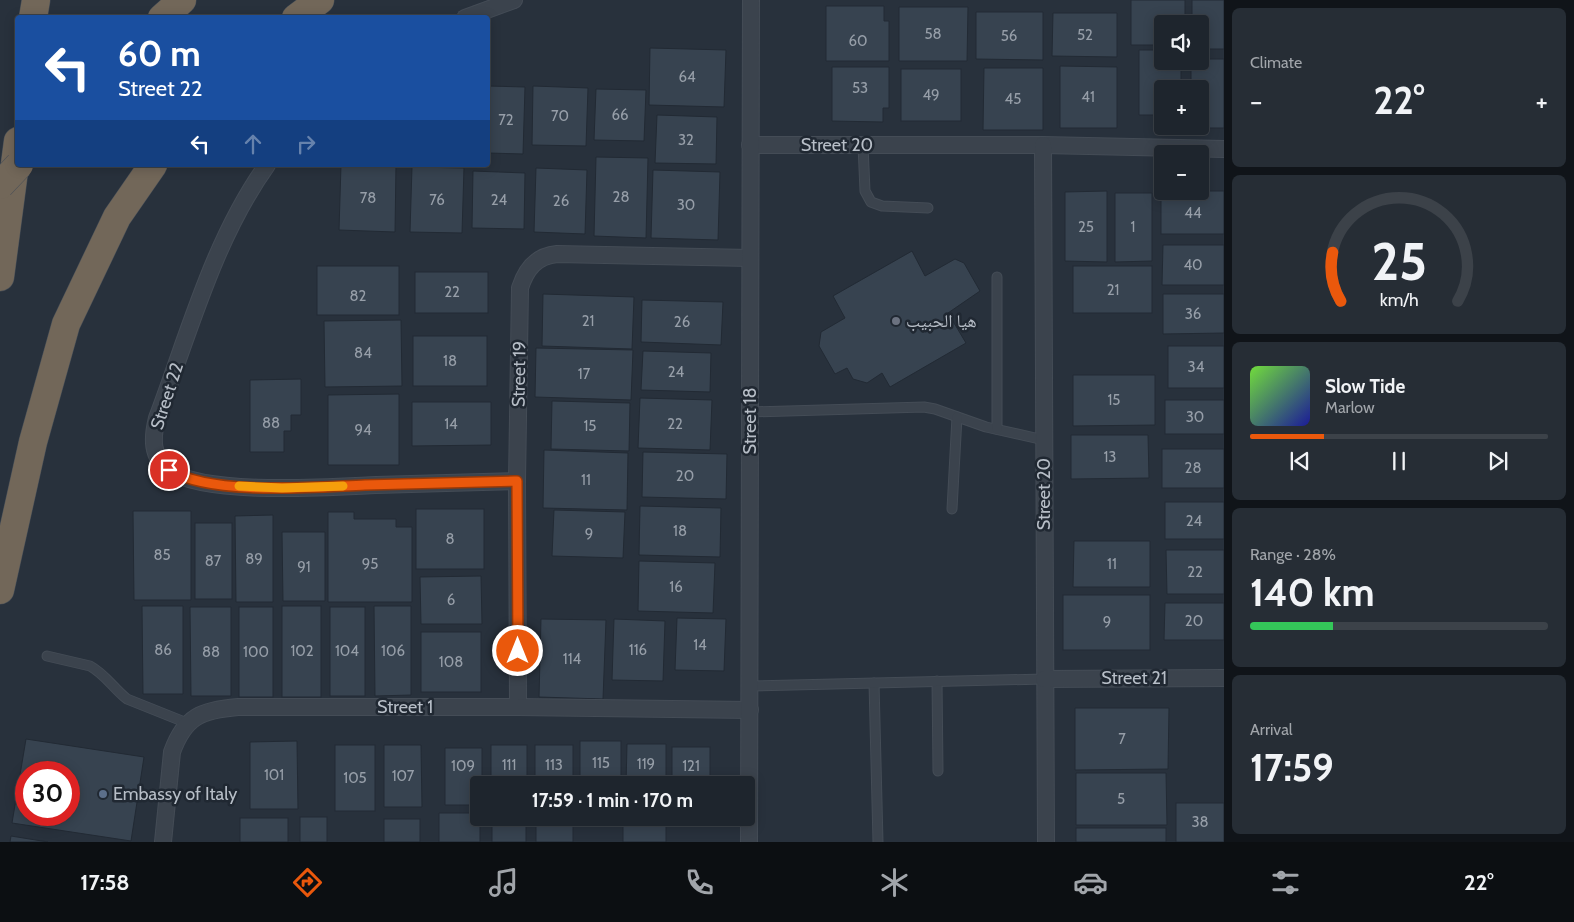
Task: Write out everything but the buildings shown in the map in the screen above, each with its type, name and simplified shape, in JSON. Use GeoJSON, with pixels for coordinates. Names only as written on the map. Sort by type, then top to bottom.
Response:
{"type":"FeatureCollection","features":[{"type":"Feature","properties":{"kind":"highway"},"geometry":{"type":"LineString","coordinates":[[34,15],[36,0]]}},
{"type":"Feature","properties":{"kind":"highway"},"geometry":{"type":"LineString","coordinates":[[165,15],[182,0]]}},
{"type":"Feature","properties":{"kind":"highway"},"geometry":{"type":"LineString","coordinates":[[300,15],[320,0]]}},
{"type":"Feature","properties":{"kind":"highway"},"geometry":{"type":"LineString","coordinates":[[0,277],[15,164]]}},
{"type":"Feature","properties":{"kind":"highway"},"geometry":{"type":"LineString","coordinates":[[0,185],[17,167]]}},
{"type":"Feature","properties":{"kind":"highway"},"geometry":{"type":"LineString","coordinates":[[0,590],[33,442],[66,324],[118,217],[152,167]]}},
{"type":"Feature","properties":{"kind":"street"},"geometry":{"type":"LineString","coordinates":[[473,15],[514,0]]}},
{"type":"Feature","properties":{"kind":"street","name":"Street 18"},"geometry":{"type":"LineString","coordinates":[[749,842],[751,0]]}},
{"type":"Feature","properties":{"kind":"street","name":"Street 20"},"geometry":{"type":"LineString","coordinates":[[750,145],[1043,145],[1224,149]]}},
{"type":"Feature","properties":{"kind":"street","name":"Street 20"},"geometry":{"type":"LineString","coordinates":[[1043,145],[1046,842]]}},
{"type":"Feature","properties":{"kind":"street","name":"Street 22"},"geometry":{"type":"LineString","coordinates":[[267,167],[248,192],[226,234],[158,418],[153,434],[154,447],[162,463],[179,476],[192,480],[228,485],[282,488],[517,481]]}},
{"type":"Feature","properties":{"kind":"street","name":"Street 19"},"geometry":{"type":"LineString","coordinates":[[518,707],[517,481],[520,288],[528,270],[534,263],[550,254],[567,253],[750,258]]}},
{"type":"Feature","properties":{"kind":"street","name":"Street 21"},"geometry":{"type":"LineString","coordinates":[[1044,678],[1224,678]]}},
{"type":"Feature","properties":{"kind":"street","name":"Street 1"},"geometry":{"type":"LineString","coordinates":[[187,723],[206,712],[238,707],[518,707],[750,710]]}},
{"type":"Feature","properties":{"kind":"street"},"geometry":{"type":"LineString","coordinates":[[163,842],[172,752],[177,739],[187,723]]}},
{"type":"Feature","properties":{"kind":"lane"},"geometry":{"type":"LineString","coordinates":[[863,145],[865,191],[871,202],[882,206],[928,208]]}},
{"type":"Feature","properties":{"kind":"lane"},"geometry":{"type":"LineString","coordinates":[[997,277],[997,429]]}},
{"type":"Feature","properties":{"kind":"lane"},"geometry":{"type":"LineString","coordinates":[[750,412],[924,407],[997,429],[1044,440]]}},
{"type":"Feature","properties":{"kind":"lane"},"geometry":{"type":"LineString","coordinates":[[952,509],[957,417]]}},
{"type":"Feature","properties":{"kind":"lane"},"geometry":{"type":"LineString","coordinates":[[47,656],[90,666],[96,669],[127,699],[187,723]]}},
{"type":"Feature","properties":{"kind":"lane"},"geometry":{"type":"LineString","coordinates":[[750,686],[1044,678]]}},
{"type":"Feature","properties":{"kind":"lane"},"geometry":{"type":"LineString","coordinates":[[937,682],[938,772]]}},
{"type":"Feature","properties":{"kind":"lane"},"geometry":{"type":"LineString","coordinates":[[874,683],[878,842]]}},
{"type":"Feature","properties":{"kind":"slow traffic"},"geometry":{"type":"LineString","coordinates":[[239,486],[282,488],[343,486]]}},
{"type":"Feature","properties":{"kind":"place","name":"هيا الحبيب"},"geometry":{"type":"Point","coordinates":[896,321]}},
{"type":"Feature","properties":{"kind":"place","name":"Embassy of Italy"},"geometry":{"type":"Point","coordinates":[103,794]}},
{"type":"Feature","properties":{"kind":"route"},"geometry":{"type":"LineString","coordinates":[[169,470],[179,476],[210,483],[282,488],[517,481],[518,651]]}}]}
